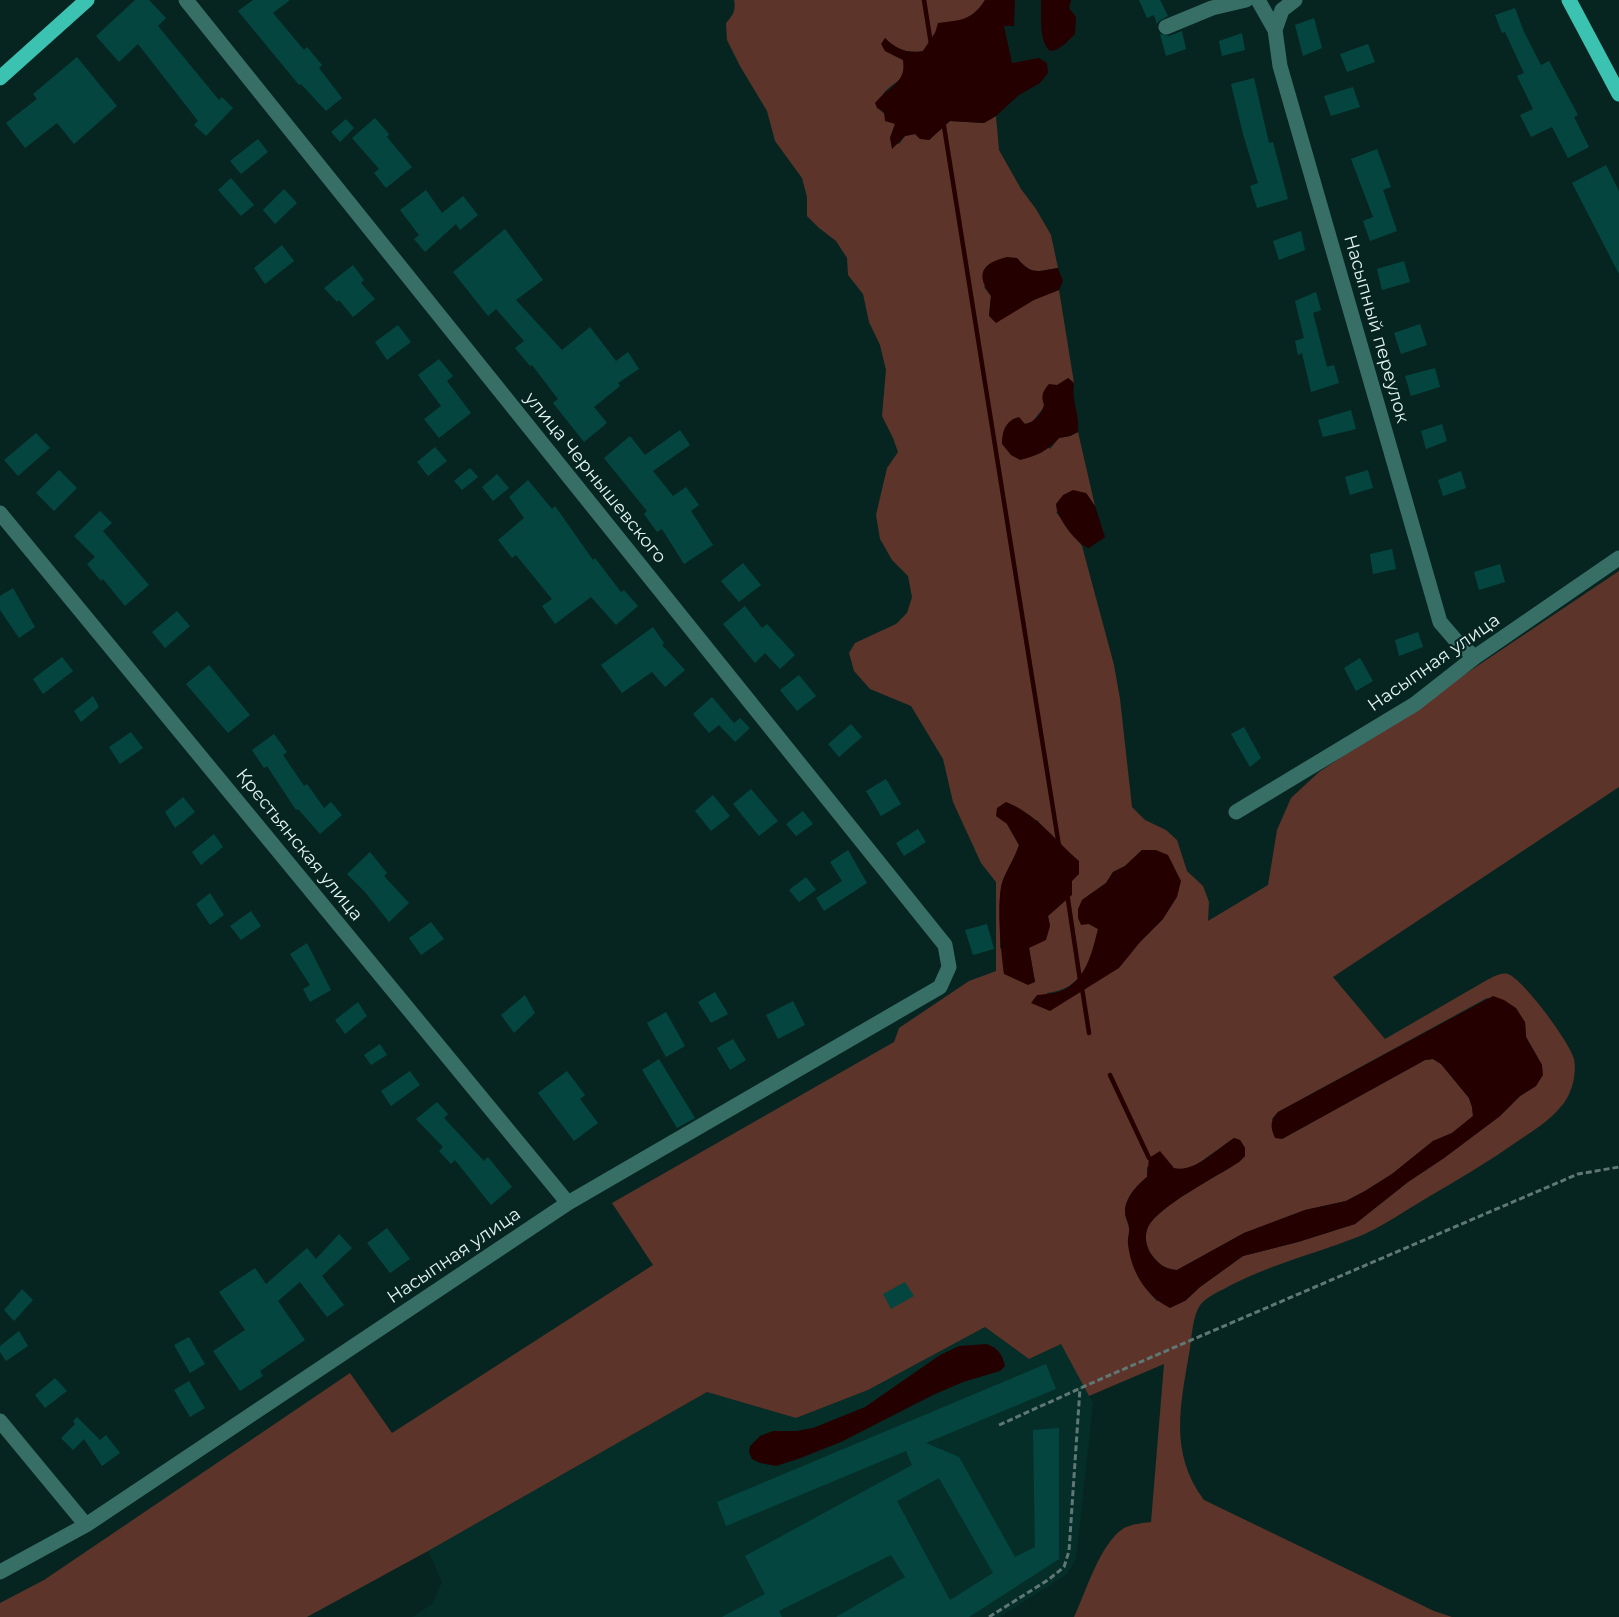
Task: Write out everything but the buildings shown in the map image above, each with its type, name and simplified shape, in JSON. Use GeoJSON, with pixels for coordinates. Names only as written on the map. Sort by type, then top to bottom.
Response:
{"type":"FeatureCollection","features":[{"type":"Feature","properties":{"kind":"main road"},"geometry":{"type":"LineString","coordinates":[[0,78],[87,0]]}},
{"type":"Feature","properties":{"kind":"main road"},"geometry":{"type":"LineString","coordinates":[[1569,0],[1619,94]]}},
{"type":"Feature","properties":{"kind":"street","name":"улица Чернышевского"},"geometry":{"type":"LineString","coordinates":[[186,0],[945,945],[949,967],[940,987]]}},
{"type":"Feature","properties":{"kind":"street"},"geometry":{"type":"LineString","coordinates":[[1166,27],[1212,8],[1246,0]]}},
{"type":"Feature","properties":{"kind":"street","name":"Насыпный переулок"},"geometry":{"type":"LineString","coordinates":[[1258,0],[1275,30],[1280,66],[1440,622],[1458,643],[1475,657]]}},
{"type":"Feature","properties":{"kind":"street"},"geometry":{"type":"LineString","coordinates":[[1275,30],[1282,10],[1295,0]]}},
{"type":"Feature","properties":{"kind":"street","name":"Крестьянская улица"},"geometry":{"type":"LineString","coordinates":[[0,513],[568,1203]]}},
{"type":"Feature","properties":{"kind":"street","name":"Насыпная улица"},"geometry":{"type":"LineString","coordinates":[[1236,812],[1415,704],[1475,657],[1619,558]]}},
{"type":"Feature","properties":{"kind":"street","name":"Насыпная улица"},"geometry":{"type":"LineString","coordinates":[[0,1572],[86,1525],[568,1203],[940,987]]}},
{"type":"Feature","properties":{"kind":"street"},"geometry":{"type":"LineString","coordinates":[[0,1421],[86,1525]]}},
{"type":"Feature","properties":{"kind":"path"},"geometry":{"type":"LineString","coordinates":[[999,1425],[1578,1174],[1619,1167]]}},
{"type":"Feature","properties":{"kind":"path"},"geometry":{"type":"LineString","coordinates":[[989,1617],[1048,1580],[1064,1567],[1069,1551],[1080,1388]]}},
{"type":"Feature","properties":{"kind":"shaded area"},"geometry":{"type":"Polygon","coordinates":[[[734,0],[985,0],[978,11],[966,20],[935,33],[923,51],[902,50],[885,38],[885,51],[903,60],[904,67],[899,80],[882,96],[878,108],[895,124],[890,138],[899,144],[905,136],[915,134],[929,140],[950,121],[984,123],[996,116],[999,150],[1051,235],[1058,268],[1035,271],[1027,268],[1017,258],[984,287],[991,296],[989,316],[1059,290],[1074,383],[1068,378],[1032,422],[1025,424],[1012,419],[1050,449],[1059,438],[1078,432],[1095,506],[1086,493],[1056,512],[1082,546],[1114,665],[1132,807],[1145,820],[1166,830],[1177,840],[1187,871],[1203,886],[1209,902],[1208,921],[1268,885],[1277,830],[1291,798],[1319,772],[1619,571],[1619,787],[1333,977],[1385,1039],[1487,980],[1500,974],[1508,974],[1515,978],[1535,999],[1571,1051],[1575,1070],[1567,1099],[1553,1115],[1528,1134],[1484,1164],[1384,1224],[1355,1238],[1256,1274],[1212,1295],[1198,1308],[1192,1331],[1181,1408],[1181,1445],[1185,1464],[1204,1500],[1434,1611],[1452,1617],[1074,1617],[1094,1569],[1115,1535],[1124,1528],[1151,1522],[1164,1364],[1089,1396],[1061,1344],[1029,1359],[985,1327],[868,1390],[796,1418],[707,1392],[307,1617],[0,1617],[0,1603],[44,1580],[350,1373],[392,1433],[653,1265],[612,1203],[894,1042],[899,1028],[969,981],[996,971],[996,882],[981,863],[953,802],[943,759],[911,706],[870,689],[854,671],[849,653],[855,643],[896,624],[907,613],[912,597],[908,576],[892,560],[880,539],[876,515],[887,468],[898,452],[882,416],[886,370],[880,345],[869,322],[863,294],[848,275],[847,258],[836,241],[807,216],[807,197],[802,178],[775,141],[767,111],[727,40],[726,23],[733,13],[734,0]],[[1037,820],[1007,824],[1019,845],[1003,880],[1000,904],[1000,948],[1035,982],[1029,948],[1050,926],[1048,916],[1058,907],[1050,835],[1037,820]],[[1142,850],[1125,866],[1113,872],[1106,883],[1082,900],[1089,924],[1098,929],[1092,951],[1077,979],[1059,991],[1047,993],[1050,1011],[1141,941],[1163,919],[1142,850]],[[1487,998],[1278,1112],[1272,1119],[1282,1139],[1425,1060],[1433,1059],[1441,1064],[1469,1098],[1473,1116],[1452,1133],[1433,1141],[1392,1174],[1346,1201],[1305,1210],[1244,1233],[1177,1270],[1162,1265],[1151,1254],[1146,1241],[1148,1227],[1163,1210],[1239,1162],[1245,1156],[1245,1148],[1240,1140],[1234,1138],[1196,1165],[1181,1170],[1147,1167],[1147,1177],[1129,1197],[1125,1212],[1135,1268],[1144,1285],[1157,1301],[1185,1301],[1200,1287],[1243,1256],[1355,1224],[1408,1182],[1500,1116],[1520,1096],[1536,1086],[1542,1065],[1526,1037],[1525,1022],[1487,998]]]}},
{"type":"Feature","properties":{"kind":"shaded area"},"geometry":{"type":"Polygon","coordinates":[[[985,0],[1015,0],[1014,26],[1004,26],[1012,63],[1039,58],[1047,63],[1048,73],[1040,83],[1019,95],[996,116],[984,123],[950,121],[929,140],[920,139],[915,134],[905,136],[892,149],[890,138],[895,124],[885,121],[884,112],[877,108],[875,103],[899,79],[902,74],[903,60],[885,51],[881,44],[885,38],[902,50],[923,51],[935,33],[938,23],[970,16],[985,0]]]}},
{"type":"Feature","properties":{"kind":"shaded area"},"geometry":{"type":"Polygon","coordinates":[[[1041,0],[1071,0],[1069,8],[1076,17],[1075,34],[1056,50],[1050,51],[1044,40],[1041,27],[1041,0]]]}},
{"type":"Feature","properties":{"kind":"shaded area"},"geometry":{"type":"Polygon","coordinates":[[[1017,258],[1027,268],[1035,271],[1058,268],[1063,281],[1059,290],[1034,300],[996,323],[989,316],[991,296],[982,276],[987,266],[998,259],[1017,258]]]}},
{"type":"Feature","properties":{"kind":"shaded area"},"geometry":{"type":"Polygon","coordinates":[[[1068,378],[1074,383],[1078,432],[1059,438],[1046,450],[1031,457],[1020,460],[1011,455],[1002,444],[1008,423],[1019,417],[1025,424],[1035,420],[1043,409],[1043,394],[1049,384],[1057,385],[1068,378]]]}},
{"type":"Feature","properties":{"kind":"shaded area"},"geometry":{"type":"Polygon","coordinates":[[[1073,490],[1086,493],[1095,506],[1105,537],[1089,548],[1073,536],[1057,510],[1056,504],[1063,495],[1073,490]]]}},
{"type":"Feature","properties":{"kind":"shaded area"},"geometry":{"type":"Polygon","coordinates":[[[1006,802],[1036,820],[1079,861],[1079,874],[1072,881],[1072,895],[1048,916],[1050,926],[1046,940],[1029,948],[1035,982],[1028,985],[1004,974],[1000,926],[1001,888],[1019,845],[1007,824],[996,816],[997,808],[1006,802]]]}},
{"type":"Feature","properties":{"kind":"shaded area"},"geometry":{"type":"Polygon","coordinates":[[[1142,850],[1156,850],[1168,855],[1181,881],[1177,897],[1163,919],[1119,968],[1050,1011],[1031,1003],[1037,995],[1058,992],[1070,986],[1082,973],[1090,957],[1098,929],[1089,924],[1081,925],[1078,909],[1082,900],[1106,883],[1113,872],[1125,866],[1142,850]]]}},
{"type":"Feature","properties":{"kind":"shaded area"},"geometry":{"type":"Polygon","coordinates":[[[1493,996],[1516,1008],[1525,1022],[1526,1037],[1542,1065],[1543,1075],[1536,1086],[1520,1096],[1500,1116],[1408,1182],[1355,1224],[1243,1256],[1200,1287],[1185,1301],[1170,1308],[1147,1290],[1132,1264],[1128,1242],[1129,1226],[1125,1212],[1129,1197],[1147,1177],[1149,1158],[1160,1151],[1174,1168],[1182,1169],[1198,1164],[1234,1138],[1240,1140],[1245,1148],[1245,1156],[1239,1162],[1163,1210],[1148,1227],[1146,1241],[1151,1254],[1162,1265],[1177,1270],[1244,1233],[1305,1210],[1346,1201],[1392,1174],[1433,1141],[1452,1133],[1473,1116],[1469,1098],[1441,1064],[1433,1059],[1425,1060],[1282,1139],[1275,1138],[1272,1131],[1272,1121],[1275,1115],[1493,996]]]}},
{"type":"Feature","properties":{"kind":"shaded area"},"geometry":{"type":"Polygon","coordinates":[[[985,1327],[1029,1359],[1061,1344],[1093,1403],[1076,1559],[1067,1574],[1000,1617],[412,1617],[432,1604],[442,1582],[428,1551],[707,1392],[796,1418],[868,1390],[985,1327]]]}},
{"type":"Feature","properties":{"kind":"shaded area"},"geometry":{"type":"Polygon","coordinates":[[[987,1344],[1001,1355],[1005,1366],[1000,1371],[963,1382],[933,1395],[841,1442],[798,1459],[776,1466],[752,1459],[749,1452],[750,1446],[760,1436],[773,1431],[813,1428],[865,1407],[940,1355],[959,1346],[987,1344]]]}},
{"type":"Feature","properties":{"kind":"waterway"},"geometry":{"type":"LineString","coordinates":[[924,0],[931,44]]}},
{"type":"Feature","properties":{"kind":"waterway"},"geometry":{"type":"LineString","coordinates":[[943,120],[1059,846]]}},
{"type":"Feature","properties":{"kind":"waterway"},"geometry":{"type":"LineString","coordinates":[[1067,893],[1080,980]]}},
{"type":"Feature","properties":{"kind":"waterway"},"geometry":{"type":"LineString","coordinates":[[1082,988],[1089,1033]]}},
{"type":"Feature","properties":{"kind":"waterway"},"geometry":{"type":"LineString","coordinates":[[1110,1075],[1149,1158]]}}]}
